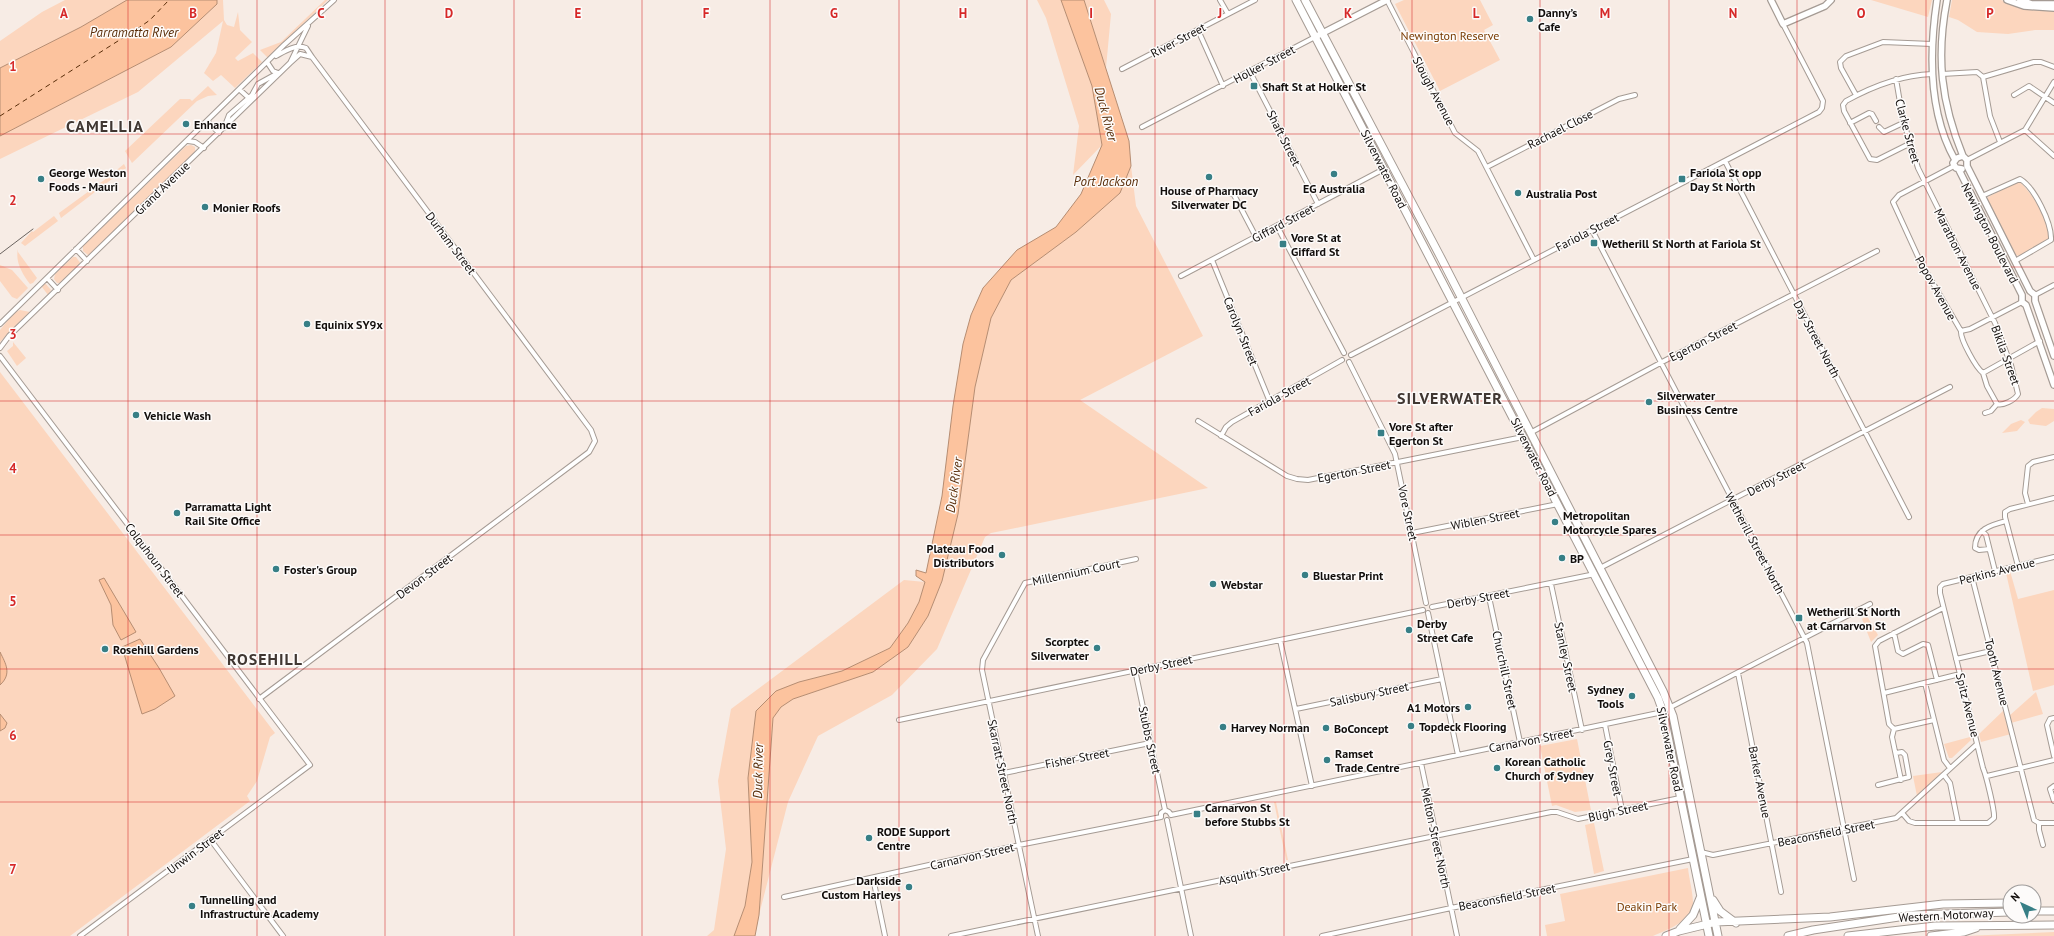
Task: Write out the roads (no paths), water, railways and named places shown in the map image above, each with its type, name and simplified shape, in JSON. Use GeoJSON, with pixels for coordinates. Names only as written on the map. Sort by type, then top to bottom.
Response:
{"type":"FeatureCollection","features":[{"type":"Feature","properties":{"kind":"highway","name":"Silverwater Road"},"geometry":{"type":"LineString","coordinates":[[1296,0],[1453,302],[1600,568],[1670,708],[1718,936]]}},
{"type":"Feature","properties":{"kind":"highway","name":"Silverwater Road"},"geometry":{"type":"LineString","coordinates":[[1305,0],[1460,299],[1527,435],[1558,504],[1648,677],[1663,712],[1708,936]]}},
{"type":"Feature","properties":{"kind":"highway"},"geometry":{"type":"LineString","coordinates":[[1708,890],[1718,908],[1736,923]]}},
{"type":"Feature","properties":{"kind":"highway"},"geometry":{"type":"LineString","coordinates":[[1679,931],[1693,915],[1700,898]]}},
{"type":"Feature","properties":{"kind":"highway"},"geometry":{"type":"LineString","coordinates":[[1666,936],[1679,931],[1716,922],[1736,923],[1830,917],[1943,904],[2002,903]]}},
{"type":"Feature","properties":{"kind":"highway"},"geometry":{"type":"LineString","coordinates":[[2042,910],[2054,911]]}},
{"type":"Feature","properties":{"kind":"highway","name":"Western Motorway"},"geometry":{"type":"LineString","coordinates":[[1788,936],[1820,929],[1912,915],[2002,912]]}},
{"type":"Feature","properties":{"kind":"highway","name":"Western Motorway"},"geometry":{"type":"LineString","coordinates":[[1848,936],[1935,926],[2054,925]]}},
{"type":"Feature","properties":{"kind":"highway"},"geometry":{"type":"LineString","coordinates":[[1931,936],[1964,932],[1985,926]]}},
{"type":"Feature","properties":{"kind":"street","name":"Grand Avenue"},"geometry":{"type":"LineString","coordinates":[[0,324],[269,61],[334,0]]}},
{"type":"Feature","properties":{"kind":"street"},"geometry":{"type":"LineString","coordinates":[[1220,0],[1228,14]]}},
{"type":"Feature","properties":{"kind":"street","name":"River Street"},"geometry":{"type":"LineString","coordinates":[[1122,69],[1255,0]]}},
{"type":"Feature","properties":{"kind":"street","name":"Holker Street"},"geometry":{"type":"LineString","coordinates":[[1142,127],[1387,0]]}},
{"type":"Feature","properties":{"kind":"street","name":"Slough Avenue"},"geometry":{"type":"LineString","coordinates":[[1387,0],[1455,133],[1476,149],[1487,167],[1534,260]]}},
{"type":"Feature","properties":{"kind":"street"},"geometry":{"type":"LineString","coordinates":[[1771,0],[1776,10],[1786,22]]}},
{"type":"Feature","properties":{"kind":"street"},"geometry":{"type":"LineString","coordinates":[[1786,22],[1798,19],[1825,6],[1831,0]]}},
{"type":"Feature","properties":{"kind":"street","name":"Newington Boulevard"},"geometry":{"type":"LineString","coordinates":[[1937,0],[1932,44],[1932,74],[1940,119],[1956,165],[2024,301],[2040,341],[2054,385]]}},
{"type":"Feature","properties":{"kind":"street","name":"Newington Boulevard"},"geometry":{"type":"LineString","coordinates":[[1947,0],[1941,39],[1942,74],[1948,115],[1982,196],[2030,291]]}},
{"type":"Feature","properties":{"kind":"street"},"geometry":{"type":"LineString","coordinates":[[2007,0],[2024,6],[2054,8]]}},
{"type":"Feature","properties":{"kind":"street"},"geometry":{"type":"LineString","coordinates":[[2020,0],[2032,4],[2054,4]]}},
{"type":"Feature","properties":{"kind":"street"},"geometry":{"type":"LineString","coordinates":[[1776,10],[1786,22]]}},
{"type":"Feature","properties":{"kind":"street","name":"Grand Avenue"},"geometry":{"type":"LineString","coordinates":[[0,348],[9,336],[204,148],[250,100],[290,63],[303,35],[312,21]]}},
{"type":"Feature","properties":{"kind":"street","name":"Fariola Street"},"geometry":{"type":"LineString","coordinates":[[1350,355],[1816,114],[1822,108],[1823,101],[1786,22]]}},
{"type":"Feature","properties":{"kind":"street"},"geometry":{"type":"LineString","coordinates":[[1198,30],[1223,86]]}},
{"type":"Feature","properties":{"kind":"street","name":"Durham Street"},"geometry":{"type":"LineString","coordinates":[[303,35],[303,42],[312,57],[591,430],[595,441],[589,452]]}},
{"type":"Feature","properties":{"kind":"street"},"geometry":{"type":"LineString","coordinates":[[1856,95],[1841,68],[1840,62],[1846,56],[1883,42],[1932,44]]}},
{"type":"Feature","properties":{"kind":"street"},"geometry":{"type":"LineString","coordinates":[[281,71],[273,71],[269,61],[287,50],[298,47],[304,47],[309,51]]}},
{"type":"Feature","properties":{"kind":"street"},"geometry":{"type":"LineString","coordinates":[[290,63],[300,54],[312,57]]}},
{"type":"Feature","properties":{"kind":"street"},"geometry":{"type":"LineString","coordinates":[[1983,77],[2030,62],[2041,62],[2054,67]]}},
{"type":"Feature","properties":{"kind":"street"},"geometry":{"type":"LineString","coordinates":[[240,90],[250,100],[258,84],[281,71]]}},
{"type":"Feature","properties":{"kind":"street","name":"Shaft Street"},"geometry":{"type":"LineString","coordinates":[[1250,72],[1318,204]]}},
{"type":"Feature","properties":{"kind":"street"},"geometry":{"type":"LineString","coordinates":[[1942,74],[1977,72],[1983,77],[1990,116],[2000,142]]}},
{"type":"Feature","properties":{"kind":"street"},"geometry":{"type":"LineString","coordinates":[[1909,144],[1875,161],[1868,157],[1844,111],[1843,105],[1846,101],[1856,95],[1882,83],[1896,79],[1932,74]]}},
{"type":"Feature","properties":{"kind":"street","name":"Clarke Street"},"geometry":{"type":"LineString","coordinates":[[1896,79],[1909,144],[1924,181]]}},
{"type":"Feature","properties":{"kind":"street"},"geometry":{"type":"LineString","coordinates":[[1924,181],[2024,130],[2054,82]]}},
{"type":"Feature","properties":{"kind":"street"},"geometry":{"type":"LineString","coordinates":[[2014,95],[2029,86],[2054,103]]}},
{"type":"Feature","properties":{"kind":"street","name":"Rachael Close"},"geometry":{"type":"LineString","coordinates":[[1487,167],[1619,99],[1635,95]]}},
{"type":"Feature","properties":{"kind":"street"},"geometry":{"type":"LineString","coordinates":[[1850,123],[1869,113],[1872,114],[1876,121]]}},
{"type":"Feature","properties":{"kind":"street"},"geometry":{"type":"LineString","coordinates":[[208,122],[221,131]]}},
{"type":"Feature","properties":{"kind":"street"},"geometry":{"type":"LineString","coordinates":[[1879,127],[1884,132],[1904,123]]}},
{"type":"Feature","properties":{"kind":"street"},"geometry":{"type":"LineString","coordinates":[[2024,130],[2054,156]]}},
{"type":"Feature","properties":{"kind":"street"},"geometry":{"type":"LineString","coordinates":[[188,141],[196,142],[204,148]]}},
{"type":"Feature","properties":{"kind":"street"},"geometry":{"type":"LineString","coordinates":[[1956,165],[1964,169],[1966,160]]}},
{"type":"Feature","properties":{"kind":"street","name":"Day Street North"},"geometry":{"type":"LineString","coordinates":[[1725,161],[1909,517]]}},
{"type":"Feature","properties":{"kind":"street","name":"Giffard Street"},"geometry":{"type":"LineString","coordinates":[[1181,276],[1385,169]]}},
{"type":"Feature","properties":{"kind":"street"},"geometry":{"type":"LineString","coordinates":[[1982,196],[2020,179],[2033,193],[2043,211],[2050,231],[2051,240],[2015,261]]}},
{"type":"Feature","properties":{"kind":"street","name":"Popov Avenue"},"geometry":{"type":"LineString","coordinates":[[1924,181],[1899,195],[1894,200],[1894,205],[1920,261],[1961,331],[1961,338],[1974,363],[1982,373],[1997,404]]}},
{"type":"Feature","properties":{"kind":"street","name":"Marathon Avenue"},"geometry":{"type":"LineString","coordinates":[[1924,181],[1992,317]]}},
{"type":"Feature","properties":{"kind":"street"},"geometry":{"type":"LineString","coordinates":[[1230,194],[1234,194],[1256,237]]}},
{"type":"Feature","properties":{"kind":"street"},"geometry":{"type":"LineString","coordinates":[[1277,226],[1344,353],[1350,355],[1349,362],[1342,360],[1342,355],[1344,353]]}},
{"type":"Feature","properties":{"kind":"street","name":"Wetherill Street North"},"geometry":{"type":"LineString","coordinates":[[1592,230],[1804,639],[1854,879]]}},
{"type":"Feature","properties":{"kind":"street"},"geometry":{"type":"LineString","coordinates":[[76,249],[87,261]]}},
{"type":"Feature","properties":{"kind":"street","name":"Egerton Street"},"geometry":{"type":"LineString","coordinates":[[1198,421],[1287,476],[1308,480],[1527,435],[1661,363],[1877,251]]}},
{"type":"Feature","properties":{"kind":"street","name":"Carolyn Street"},"geometry":{"type":"LineString","coordinates":[[1212,260],[1270,402]]}},
{"type":"Feature","properties":{"kind":"street"},"geometry":{"type":"LineString","coordinates":[[47,278],[58,290]]}},
{"type":"Feature","properties":{"kind":"street"},"geometry":{"type":"LineString","coordinates":[[1961,331],[1970,329],[2024,301],[2035,298],[2054,285]]}},
{"type":"Feature","properties":{"kind":"street"},"geometry":{"type":"LineString","coordinates":[[2024,301],[2030,291],[2035,298],[2054,356]]}},
{"type":"Feature","properties":{"kind":"street","name":"Grand Avenue"},"geometry":{"type":"LineString","coordinates":[[0,327],[14,310]]}},
{"type":"Feature","properties":{"kind":"street","name":"Bikila Street"},"geometry":{"type":"LineString","coordinates":[[1992,317],[2009,358],[2018,394],[2016,397],[2002,404],[1997,404]]}},
{"type":"Feature","properties":{"kind":"street"},"geometry":{"type":"LineString","coordinates":[[1982,373],[2040,341]]}},
{"type":"Feature","properties":{"kind":"street","name":"Colquhoun Street"},"geometry":{"type":"LineString","coordinates":[[0,356],[310,766]]}},
{"type":"Feature","properties":{"kind":"street","name":"Fariola Street"},"geometry":{"type":"LineString","coordinates":[[1221,436],[1228,424],[1270,402],[1342,360]]}},
{"type":"Feature","properties":{"kind":"street","name":"Vore Street"},"geometry":{"type":"LineString","coordinates":[[1349,362],[1393,447],[1426,603]]}},
{"type":"Feature","properties":{"kind":"street","name":"Derby Street"},"geometry":{"type":"LineString","coordinates":[[1600,568],[1950,387]]}},
{"type":"Feature","properties":{"kind":"street"},"geometry":{"type":"LineString","coordinates":[[1985,413],[1991,411],[1997,404]]}},
{"type":"Feature","properties":{"kind":"street","name":"Devon Street"},"geometry":{"type":"LineString","coordinates":[[259,699],[589,452]]}},
{"type":"Feature","properties":{"kind":"street"},"geometry":{"type":"LineString","coordinates":[[2028,504],[2025,494],[2028,466],[2033,462],[2054,458]]}},
{"type":"Feature","properties":{"kind":"street"},"geometry":{"type":"LineString","coordinates":[[2018,566],[2006,521],[2007,510],[2054,498]]}},
{"type":"Feature","properties":{"kind":"street","name":"Wiblen Street"},"geometry":{"type":"LineString","coordinates":[[1412,533],[1558,504]]}},
{"type":"Feature","properties":{"kind":"street"},"geometry":{"type":"LineString","coordinates":[[1989,549],[1979,550],[1975,548],[1982,531],[1988,525],[2006,521]]}},
{"type":"Feature","properties":{"kind":"street"},"geometry":{"type":"LineString","coordinates":[[1982,531],[1986,535],[1995,571]]}},
{"type":"Feature","properties":{"kind":"street","name":"Perkins Avenue"},"geometry":{"type":"LineString","coordinates":[[1940,587],[1943,584],[2054,557]]}},
{"type":"Feature","properties":{"kind":"street","name":"Millennium Court"},"geometry":{"type":"LineString","coordinates":[[988,701],[982,670],[983,660],[1024,583],[1136,559]]}},
{"type":"Feature","properties":{"kind":"street","name":"Derby Street"},"geometry":{"type":"LineString","coordinates":[[1432,607],[1489,597],[1595,574]]}},
{"type":"Feature","properties":{"kind":"street","name":"Tooth Avenue"},"geometry":{"type":"LineString","coordinates":[[1972,577],[2034,820],[2039,823],[2039,830],[2043,845]]}},
{"type":"Feature","properties":{"kind":"street","name":"Stanley Street"},"geometry":{"type":"LineString","coordinates":[[1550,584],[1582,730]]}},
{"type":"Feature","properties":{"kind":"street","name":"Spitz Avenue"},"geometry":{"type":"LineString","coordinates":[[1940,587],[1943,608],[1983,768],[1987,776],[1986,784],[1994,816],[1992,822],[1988,823],[1958,823]]}},
{"type":"Feature","properties":{"kind":"street","name":"Churchill Street"},"geometry":{"type":"LineString","coordinates":[[1489,597],[1520,742]]}},
{"type":"Feature","properties":{"kind":"street"},"geometry":{"type":"LineString","coordinates":[[1428,614],[1432,611],[1432,607],[1426,603],[1423,606],[1423,610],[1428,614],[1458,755]]}},
{"type":"Feature","properties":{"kind":"street","name":"Carnarvon Street"},"geometry":{"type":"LineString","coordinates":[[1171,815],[1663,712],[1870,604]]}},
{"type":"Feature","properties":{"kind":"street"},"geometry":{"type":"LineString","coordinates":[[1894,729],[1889,724],[1875,646],[1879,641],[1943,608]]}},
{"type":"Feature","properties":{"kind":"street","name":"Derby Street"},"geometry":{"type":"LineString","coordinates":[[899,720],[1423,610]]}},
{"type":"Feature","properties":{"kind":"street"},"geometry":{"type":"LineString","coordinates":[[1894,633],[1898,651],[1903,654],[1923,644],[1928,645],[1937,680]]}},
{"type":"Feature","properties":{"kind":"street"},"geometry":{"type":"LineString","coordinates":[[1280,640],[1312,786]]}},
{"type":"Feature","properties":{"kind":"street"},"geometry":{"type":"LineString","coordinates":[[1956,659],[1991,651]]}},
{"type":"Feature","properties":{"kind":"street","name":"Stubbs Street"},"geometry":{"type":"LineString","coordinates":[[1134,670],[1165,810]]}},
{"type":"Feature","properties":{"kind":"street","name":"Barker Avenue"},"geometry":{"type":"LineString","coordinates":[[1738,673],[1782,892]]}},
{"type":"Feature","properties":{"kind":"street"},"geometry":{"type":"LineString","coordinates":[[1884,693],[1960,674]]}},
{"type":"Feature","properties":{"kind":"street","name":"Salisbury Street"},"geometry":{"type":"LineString","coordinates":[[1296,709],[1442,680]]}},
{"type":"Feature","properties":{"kind":"street"},"geometry":{"type":"LineString","coordinates":[[1925,683],[1944,760],[1950,768]]}},
{"type":"Feature","properties":{"kind":"street","name":"Skarratt Street North"},"geometry":{"type":"LineString","coordinates":[[988,701],[1038,936]]}},
{"type":"Feature","properties":{"kind":"street"},"geometry":{"type":"LineString","coordinates":[[2054,718],[2048,721],[2047,725],[2054,756]]}},
{"type":"Feature","properties":{"kind":"street"},"geometry":{"type":"LineString","coordinates":[[1894,729],[1934,720]]}},
{"type":"Feature","properties":{"kind":"street","name":"Grey Street"},"geometry":{"type":"LineString","coordinates":[[1605,725],[1622,810]]}},
{"type":"Feature","properties":{"kind":"street"},"geometry":{"type":"LineString","coordinates":[[1894,729],[1892,737],[1901,780]]}},
{"type":"Feature","properties":{"kind":"street","name":"Fisher Street"},"geometry":{"type":"LineString","coordinates":[[1004,773],[1150,743]]}},
{"type":"Feature","properties":{"kind":"street"},"geometry":{"type":"LineString","coordinates":[[1944,775],[1950,783],[1958,823],[1915,823],[1909,821],[1903,814],[1950,768],[1977,744]]}},
{"type":"Feature","properties":{"kind":"street"},"geometry":{"type":"LineString","coordinates":[[1878,786],[1909,777],[1904,753],[1896,753]]}},
{"type":"Feature","properties":{"kind":"street"},"geometry":{"type":"LineString","coordinates":[[1987,776],[2054,760]]}},
{"type":"Feature","properties":{"kind":"street","name":"Melton Street North"},"geometry":{"type":"LineString","coordinates":[[1421,763],[1457,936]]}},
{"type":"Feature","properties":{"kind":"street","name":"Unwin Street"},"geometry":{"type":"LineString","coordinates":[[80,936],[310,766]]}},
{"type":"Feature","properties":{"kind":"street"},"geometry":{"type":"LineString","coordinates":[[1899,770],[1908,768]]}},
{"type":"Feature","properties":{"kind":"street"},"geometry":{"type":"LineString","coordinates":[[2054,786],[2050,789],[2054,801]]}},
{"type":"Feature","properties":{"kind":"street","name":"Bligh Street"},"geometry":{"type":"LineString","coordinates":[[1556,812],[1578,819],[1680,798]]}},
{"type":"Feature","properties":{"kind":"street"},"geometry":{"type":"LineString","coordinates":[[1167,820],[1161,817],[1161,813],[1165,810],[1171,815],[1167,820],[1191,936]]}},
{"type":"Feature","properties":{"kind":"street","name":"Asquith Street"},"geometry":{"type":"LineString","coordinates":[[951,936],[1556,812]]}},
{"type":"Feature","properties":{"kind":"street","name":"Beaconsfield Street"},"geometry":{"type":"LineString","coordinates":[[1700,851],[1713,855],[1892,820],[1903,814]]}},
{"type":"Feature","properties":{"kind":"street","name":"Carnarvon Street"},"geometry":{"type":"LineString","coordinates":[[784,897],[1019,845],[1161,817]]}},
{"type":"Feature","properties":{"kind":"street"},"geometry":{"type":"LineString","coordinates":[[2039,823],[2054,823]]}},
{"type":"Feature","properties":{"kind":"street"},"geometry":{"type":"LineString","coordinates":[[210,839],[283,936]]}},
{"type":"Feature","properties":{"kind":"street","name":"Beaconsfield Street"},"geometry":{"type":"LineString","coordinates":[[1322,936],[1451,908],[1693,859]]}},
{"type":"Feature","properties":{"kind":"street"},"geometry":{"type":"LineString","coordinates":[[873,878],[885,936]]}},
{"type":"Feature","properties":{"kind":"water","name":"Parramatta River"},"geometry":{"type":"Polygon","coordinates":[[[127,0],[217,0],[217,4],[171,47],[0,136],[0,68],[81,27],[127,0]]]}},
{"type":"Feature","properties":{"kind":"water","name":"Port Jackson"},"geometry":{"type":"Polygon","coordinates":[[[1061,0],[1084,0],[1129,141],[1131,166],[1120,193],[1076,232],[1011,280],[991,318],[975,387],[958,514],[942,581],[928,616],[908,647],[873,672],[793,699],[781,707],[773,718],[759,915],[755,936],[734,936],[745,906],[752,862],[748,778],[756,711],[776,691],[799,682],[842,671],[890,648],[908,623],[919,602],[925,582],[916,576],[916,570],[926,573],[942,496],[953,406],[963,344],[971,315],[983,288],[1017,250],[1056,227],[1081,194],[1102,145],[1092,86],[1061,0]]]}},
{"type":"Feature","properties":{"kind":"water"},"geometry":{"type":"Polygon","coordinates":[[[104,578],[136,632],[121,640],[113,625],[111,605],[99,580],[104,578]]]}},
{"type":"Feature","properties":{"kind":"water"},"geometry":{"type":"Polygon","coordinates":[[[140,639],[175,696],[155,709],[142,714],[122,647],[140,639]]]}},
{"type":"Feature","properties":{"kind":"water"},"geometry":{"type":"Polygon","coordinates":[[[0,652],[6,665],[7,673],[4,681],[0,685],[0,652]]]}},
{"type":"Feature","properties":{"kind":"water"},"geometry":{"type":"Polygon","coordinates":[[[0,714],[7,723],[5,728],[0,731],[0,714]]]}},
{"type":"Feature","properties":{"kind":"tram line"},"geometry":{"type":"LineString","coordinates":[[0,254],[33,229]]}},
{"type":"Feature","properties":{"kind":"place","name":"Danny’s Cafe"},"geometry":{"type":"Point","coordinates":[1530,19]}},
{"type":"Feature","properties":{"kind":"place","name":"Shaft St at Holker St"},"geometry":{"type":"Point","coordinates":[1254,86]}},
{"type":"Feature","properties":{"kind":"place","name":"Enhance"},"geometry":{"type":"Point","coordinates":[186,124]}},
{"type":"Feature","properties":{"kind":"place","name":"EG Australia"},"geometry":{"type":"Point","coordinates":[1334,174]}},
{"type":"Feature","properties":{"kind":"place","name":"House of Pharmacy Silverwater DC"},"geometry":{"type":"Point","coordinates":[1209,177]}},
{"type":"Feature","properties":{"kind":"place","name":"George Weston Foods - Mauri"},"geometry":{"type":"Point","coordinates":[41,179]}},
{"type":"Feature","properties":{"kind":"place","name":"Fariola St opp Day St North"},"geometry":{"type":"Point","coordinates":[1682,179]}},
{"type":"Feature","properties":{"kind":"place","name":"Australia Post"},"geometry":{"type":"Point","coordinates":[1518,193]}},
{"type":"Feature","properties":{"kind":"place","name":"Monier Roofs"},"geometry":{"type":"Point","coordinates":[205,207]}},
{"type":"Feature","properties":{"kind":"place","name":"Wetherill St North at Fariola St"},"geometry":{"type":"Point","coordinates":[1594,243]}},
{"type":"Feature","properties":{"kind":"place","name":"Vore St at Giffard St"},"geometry":{"type":"Point","coordinates":[1283,244]}},
{"type":"Feature","properties":{"kind":"place","name":"Equinix SY9x"},"geometry":{"type":"Point","coordinates":[307,324]}},
{"type":"Feature","properties":{"kind":"place","name":"Silverwater Business Centre"},"geometry":{"type":"Point","coordinates":[1649,402]}},
{"type":"Feature","properties":{"kind":"place","name":"Vehicle Wash"},"geometry":{"type":"Point","coordinates":[136,415]}},
{"type":"Feature","properties":{"kind":"place","name":"Vore St after Egerton St"},"geometry":{"type":"Point","coordinates":[1381,433]}},
{"type":"Feature","properties":{"kind":"place","name":"Parramatta Light Rail Site Office"},"geometry":{"type":"Point","coordinates":[177,513]}},
{"type":"Feature","properties":{"kind":"place","name":"Metropolitan Motorcycle Spares"},"geometry":{"type":"Point","coordinates":[1555,522]}},
{"type":"Feature","properties":{"kind":"place","name":"Plateau Food Distributors"},"geometry":{"type":"Point","coordinates":[1002,555]}},
{"type":"Feature","properties":{"kind":"place","name":"BP"},"geometry":{"type":"Point","coordinates":[1562,558]}},
{"type":"Feature","properties":{"kind":"place","name":"Foster's Group"},"geometry":{"type":"Point","coordinates":[276,569]}},
{"type":"Feature","properties":{"kind":"place","name":"Bluestar Print"},"geometry":{"type":"Point","coordinates":[1305,575]}},
{"type":"Feature","properties":{"kind":"place","name":"Webstar"},"geometry":{"type":"Point","coordinates":[1213,584]}},
{"type":"Feature","properties":{"kind":"place","name":"Wetherill St North at Carnarvon St"},"geometry":{"type":"Point","coordinates":[1799,618]}},
{"type":"Feature","properties":{"kind":"place","name":"Derby Street Cafe"},"geometry":{"type":"Point","coordinates":[1409,630]}},
{"type":"Feature","properties":{"kind":"place","name":"Scorptec Silverwater"},"geometry":{"type":"Point","coordinates":[1097,648]}},
{"type":"Feature","properties":{"kind":"place","name":"Rosehill Gardens"},"geometry":{"type":"Point","coordinates":[105,649]}},
{"type":"Feature","properties":{"kind":"place","name":"Sydney Tools"},"geometry":{"type":"Point","coordinates":[1632,696]}},
{"type":"Feature","properties":{"kind":"place","name":"A1 Motors"},"geometry":{"type":"Point","coordinates":[1468,707]}},
{"type":"Feature","properties":{"kind":"place","name":"Topdeck Flooring"},"geometry":{"type":"Point","coordinates":[1411,726]}},
{"type":"Feature","properties":{"kind":"place","name":"Harvey Norman"},"geometry":{"type":"Point","coordinates":[1223,727]}},
{"type":"Feature","properties":{"kind":"place","name":"BoConcept"},"geometry":{"type":"Point","coordinates":[1326,728]}},
{"type":"Feature","properties":{"kind":"place","name":"Ramset Trade Centre"},"geometry":{"type":"Point","coordinates":[1327,760]}},
{"type":"Feature","properties":{"kind":"place","name":"Korean Catholic Church of Sydney"},"geometry":{"type":"Point","coordinates":[1497,768]}},
{"type":"Feature","properties":{"kind":"place","name":"Carnarvon St before Stubbs St"},"geometry":{"type":"Point","coordinates":[1197,814]}},
{"type":"Feature","properties":{"kind":"place","name":"RODE Support Centre"},"geometry":{"type":"Point","coordinates":[869,838]}},
{"type":"Feature","properties":{"kind":"place","name":"Darkside Custom Harleys"},"geometry":{"type":"Point","coordinates":[909,887]}},
{"type":"Feature","properties":{"kind":"place","name":"Tunnelling and Infrastructure Academy"},"geometry":{"type":"Point","coordinates":[192,906]}},
{"type":"Feature","properties":{"kind":"district","name":"CAMELLIA"},"geometry":{"type":"Point","coordinates":[105,126]}},
{"type":"Feature","properties":{"kind":"district","name":"SILVERWATER"},"geometry":{"type":"Point","coordinates":[1450,398]}},
{"type":"Feature","properties":{"kind":"district","name":"ROSEHILL"},"geometry":{"type":"Point","coordinates":[265,659]}},
{"type":"Feature","properties":{"kind":"park label","name":"Newington Reserve"},"geometry":{"type":"Point","coordinates":[1450,35]}},
{"type":"Feature","properties":{"kind":"park label","name":"Deakin Park"},"geometry":{"type":"Point","coordinates":[1647,906]}},
{"type":"Feature","properties":{"kind":"water label","name":"Duck River"},"geometry":{"type":"Point","coordinates":[1106,114]}},
{"type":"Feature","properties":{"kind":"water label","name":"Duck River"},"geometry":{"type":"Point","coordinates":[954,485]}},
{"type":"Feature","properties":{"kind":"water label","name":"Duck River"},"geometry":{"type":"Point","coordinates":[758,771]}}]}
